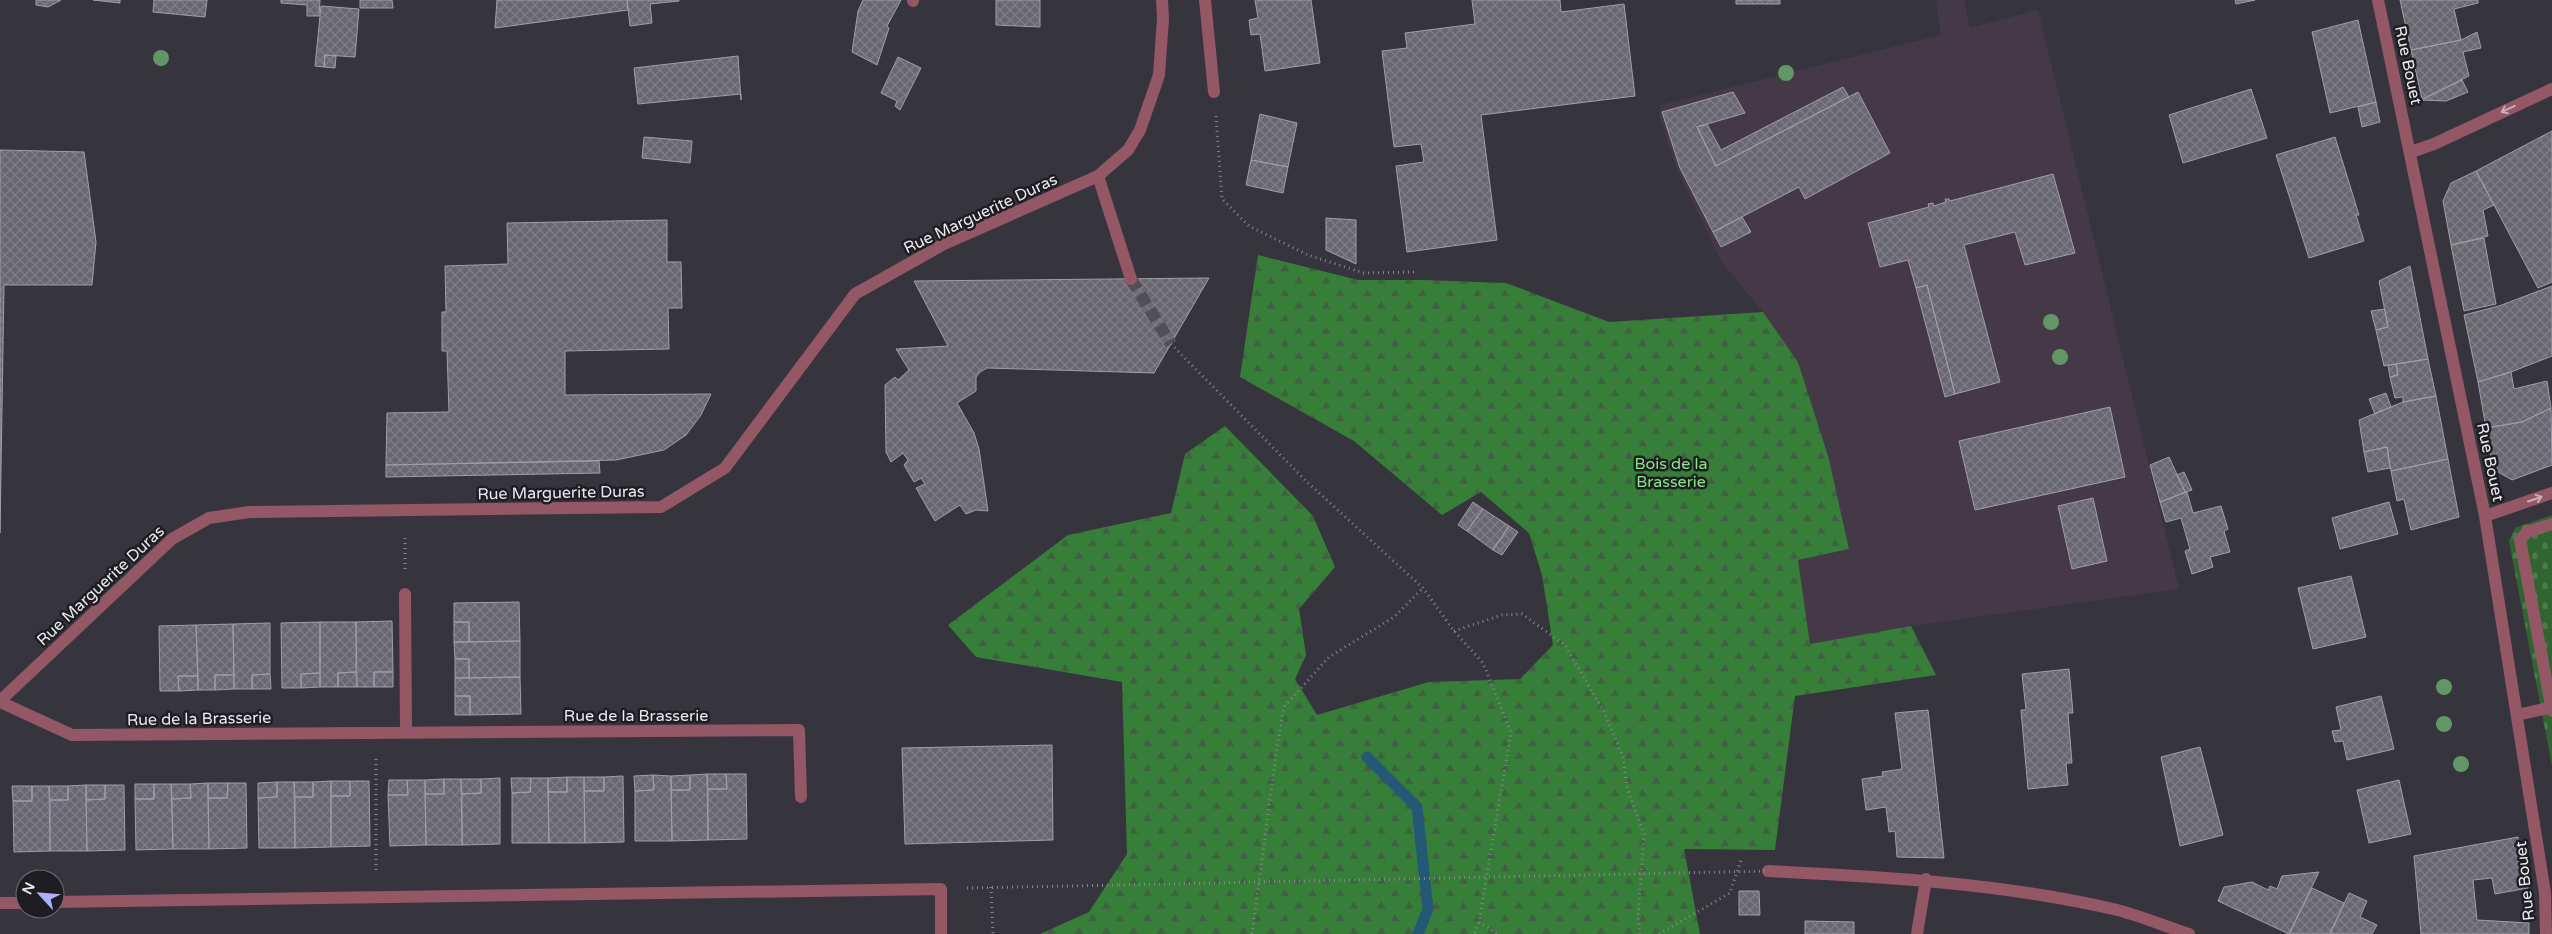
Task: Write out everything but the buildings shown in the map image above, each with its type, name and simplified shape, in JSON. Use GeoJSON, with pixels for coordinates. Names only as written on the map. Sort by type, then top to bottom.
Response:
{"type":"FeatureCollection","features":[{"type":"Feature","properties":{"kind":"street","name":"Rue Marguerite Duras"},"geometry":{"type":"LineString","coordinates":[[0,702],[172,539],[209,518],[249,512],[661,507],[725,468],[855,294],[944,244],[1098,176],[1128,150],[1140,130],[1159,75],[1163,19],[1162,0]]}},
{"type":"Feature","properties":{"kind":"street"},"geometry":{"type":"LineString","coordinates":[[1205,0],[1214,92]]}},
{"type":"Feature","properties":{"kind":"street","name":"Rue Bouet"},"geometry":{"type":"LineString","coordinates":[[2378,0],[2485,516],[2545,893],[2546,934]]}},
{"type":"Feature","properties":{"kind":"street"},"geometry":{"type":"LineString","coordinates":[[2411,152],[2434,144],[2552,89]]}},
{"type":"Feature","properties":{"kind":"street"},"geometry":{"type":"LineString","coordinates":[[1098,176],[1131,279]]}},
{"type":"Feature","properties":{"kind":"street"},"geometry":{"type":"LineString","coordinates":[[2485,516],[2552,493]]}},
{"type":"Feature","properties":{"kind":"street"},"geometry":{"type":"LineString","coordinates":[[2517,715],[2552,708],[2520,540],[2527,532],[2552,524]]}},
{"type":"Feature","properties":{"kind":"street"},"geometry":{"type":"LineString","coordinates":[[405,594],[406,732]]}},
{"type":"Feature","properties":{"kind":"street","name":"Rue de la Brasserie"},"geometry":{"type":"LineString","coordinates":[[0,702],[72,735],[799,730],[801,797]]}},
{"type":"Feature","properties":{"kind":"street"},"geometry":{"type":"LineString","coordinates":[[1768,868],[1926,879],[2016,891],[2114,910],[2189,934]]}},
{"type":"Feature","properties":{"kind":"street"},"geometry":{"type":"LineString","coordinates":[[1917,934],[1926,879]]}},
{"type":"Feature","properties":{"kind":"street"},"geometry":{"type":"LineString","coordinates":[[65,902],[941,888],[941,934]]}},
{"type":"Feature","properties":{"kind":"street"},"geometry":{"type":"LineString","coordinates":[[0,903],[15,902]]}},
{"type":"Feature","properties":{"kind":"path"},"geometry":{"type":"LineString","coordinates":[[1214,92],[1222,199],[1249,226],[1308,255],[1364,273],[1417,272]]}},
{"type":"Feature","properties":{"kind":"path"},"geometry":{"type":"LineString","coordinates":[[1171,344],[1307,482],[1423,588],[1454,631],[1483,663],[1511,732],[1479,922],[1474,934]]}},
{"type":"Feature","properties":{"kind":"path"},"geometry":{"type":"LineString","coordinates":[[405,510],[405,594]]}},
{"type":"Feature","properties":{"kind":"path"},"geometry":{"type":"LineString","coordinates":[[1252,934],[1284,707],[1329,657],[1394,617],[1423,588]]}},
{"type":"Feature","properties":{"kind":"path"},"geometry":{"type":"LineString","coordinates":[[1454,631],[1502,615],[1522,614],[1565,646],[1604,712],[1623,757],[1627,788],[1644,834],[1638,916],[1640,934]]}},
{"type":"Feature","properties":{"kind":"path"},"geometry":{"type":"LineString","coordinates":[[376,732],[376,896]]}},
{"type":"Feature","properties":{"kind":"path"},"geometry":{"type":"LineString","coordinates":[[1659,934],[1730,893],[1741,860],[1750,860]]}},
{"type":"Feature","properties":{"kind":"path"},"geometry":{"type":"LineString","coordinates":[[941,888],[1768,868]]}},
{"type":"Feature","properties":{"kind":"path"},"geometry":{"type":"LineString","coordinates":[[991,887],[993,934]]}},
{"type":"Feature","properties":{"kind":"path"},"geometry":{"type":"LineString","coordinates":[[1479,922],[1497,934]]}},
{"type":"Feature","properties":{"kind":"shaded area"},"geometry":{"type":"Polygon","coordinates":[[[1936,0],[1964,0],[1970,28],[2038,10],[2179,589],[1911,626],[1810,644],[1798,560],[1849,549],[1829,459],[1798,362],[1763,312],[1721,261],[1676,167],[1659,115],[1661,105],[1941,35],[1936,0]]]}},
{"type":"Feature","properties":{"kind":"green space","name":"Bois de la Brasserie"},"geometry":{"type":"Polygon","coordinates":[[[1258,255],[1358,280],[1506,283],[1609,322],[1763,312],[1798,362],[1829,459],[1849,549],[1798,560],[1810,644],[1911,626],[1936,675],[1795,696],[1775,850],[1684,849],[1700,934],[1040,934],[1089,912],[1127,854],[1122,682],[976,657],[948,625],[1068,535],[1171,513],[1185,454],[1225,426],[1313,516],[1335,567],[1299,609],[1306,655],[1295,679],[1317,715],[1429,682],[1520,679],[1553,645],[1542,575],[1529,533],[1481,492],[1442,515],[1354,441],[1240,377],[1258,255]]]}},
{"type":"Feature","properties":{"kind":"green space"},"geometry":{"type":"Polygon","coordinates":[[[2552,515],[2552,766],[2509,541],[2515,528],[2552,515]]]}},
{"type":"Feature","properties":{"kind":"waterway"},"geometry":{"type":"LineString","coordinates":[[1367,757],[1417,807],[1428,909],[1418,934]]}},
{"type":"Feature","properties":{"kind":"tunnel"},"geometry":{"type":"LineString","coordinates":[[1131,279],[1171,344]]}}]}
